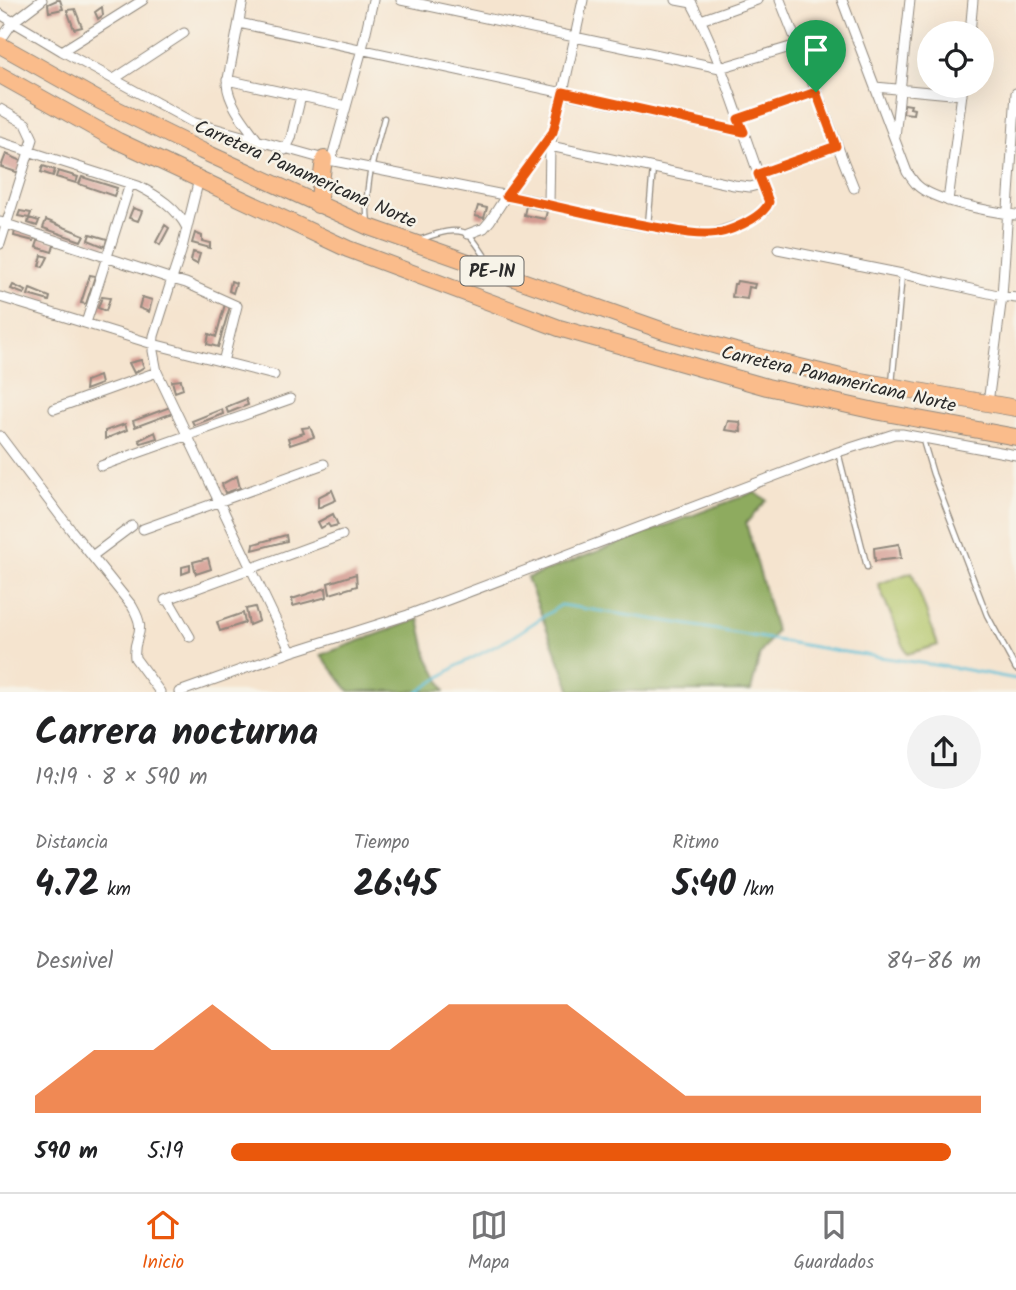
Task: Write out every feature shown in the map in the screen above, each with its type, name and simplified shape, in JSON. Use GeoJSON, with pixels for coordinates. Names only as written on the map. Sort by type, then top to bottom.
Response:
{"type":"FeatureCollection","features":[{"type":"Feature","properties":{"kind":"highway","name":"Carretera Panamericana Norte"},"geometry":{"type":"LineString","coordinates":[[0,43],[100,101],[369,227],[664,331],[762,359],[849,379],[1016,408]]}},
{"type":"Feature","properties":{"kind":"highway","name":"Carretera Panamericana Norte"},"geometry":{"type":"LineString","coordinates":[[0,75],[118,141],[348,249],[559,328],[767,387],[1013,439]]}},
{"type":"Feature","properties":{"kind":"highway"},"geometry":{"type":"LineString","coordinates":[[318,205],[328,160]]}},
{"type":"Feature","properties":{"kind":"street"},"geometry":{"type":"LineString","coordinates":[[0,43],[13,22],[42,0]]}},
{"type":"Feature","properties":{"kind":"street"},"geometry":{"type":"LineString","coordinates":[[62,51],[143,0]]}},
{"type":"Feature","properties":{"kind":"street"},"geometry":{"type":"LineString","coordinates":[[243,0],[227,79],[228,93],[258,141]]}},
{"type":"Feature","properties":{"kind":"street"},"geometry":{"type":"LineString","coordinates":[[328,160],[362,50],[373,0]]}},
{"type":"Feature","properties":{"kind":"street"},"geometry":{"type":"LineString","coordinates":[[401,0],[720,68],[797,45]]}},
{"type":"Feature","properties":{"kind":"street"},"geometry":{"type":"LineString","coordinates":[[549,204],[550,146],[583,0]]}},
{"type":"Feature","properties":{"kind":"street"},"geometry":{"type":"LineString","coordinates":[[0,14],[192,122],[328,160],[549,204],[626,223],[712,234],[746,223],[767,207],[769,202],[701,20],[691,1],[676,0]]}},
{"type":"Feature","properties":{"kind":"street"},"geometry":{"type":"LineString","coordinates":[[701,20],[757,0]]}},
{"type":"Feature","properties":{"kind":"street"},"geometry":{"type":"LineString","coordinates":[[780,0],[853,188]]}},
{"type":"Feature","properties":{"kind":"street"},"geometry":{"type":"LineString","coordinates":[[842,0],[907,172],[916,184],[928,193],[948,201],[1012,214]]}},
{"type":"Feature","properties":{"kind":"street"},"geometry":{"type":"LineString","coordinates":[[895,139],[909,0]]}},
{"type":"Feature","properties":{"kind":"street"},"geometry":{"type":"LineString","coordinates":[[971,21],[973,0]]}},
{"type":"Feature","properties":{"kind":"street"},"geometry":{"type":"LineString","coordinates":[[239,23],[744,132]]}},
{"type":"Feature","properties":{"kind":"street"},"geometry":{"type":"LineString","coordinates":[[114,79],[184,33]]}},
{"type":"Feature","properties":{"kind":"street"},"geometry":{"type":"LineString","coordinates":[[227,79],[346,106]]}},
{"type":"Feature","properties":{"kind":"street"},"geometry":{"type":"LineString","coordinates":[[875,87],[917,89]]}},
{"type":"Feature","properties":{"kind":"street"},"geometry":{"type":"LineString","coordinates":[[738,119],[816,92]]}},
{"type":"Feature","properties":{"kind":"street"},"geometry":{"type":"LineString","coordinates":[[988,403],[1012,214],[1016,93]]}},
{"type":"Feature","properties":{"kind":"street"},"geometry":{"type":"LineString","coordinates":[[285,150],[294,130],[301,96]]}},
{"type":"Feature","properties":{"kind":"street"},"geometry":{"type":"LineString","coordinates":[[948,201],[961,98]]}},
{"type":"Feature","properties":{"kind":"street"},"geometry":{"type":"LineString","coordinates":[[0,109],[22,120],[33,139],[3,223],[0,244]]}},
{"type":"Feature","properties":{"kind":"street"},"geometry":{"type":"LineString","coordinates":[[468,234],[484,228],[490,221],[553,132]]}},
{"type":"Feature","properties":{"kind":"street"},"geometry":{"type":"LineString","coordinates":[[0,142],[148,191],[180,215],[187,228]]}},
{"type":"Feature","properties":{"kind":"street"},"geometry":{"type":"LineString","coordinates":[[550,146],[734,185],[750,187],[762,184]]}},
{"type":"Feature","properties":{"kind":"street"},"geometry":{"type":"LineString","coordinates":[[758,174],[836,146]]}},
{"type":"Feature","properties":{"kind":"street"},"geometry":{"type":"LineString","coordinates":[[199,179],[181,252],[156,329],[153,344],[157,372],[291,652]]}},
{"type":"Feature","properties":{"kind":"street"},"geometry":{"type":"LineString","coordinates":[[86,323],[130,184]]}},
{"type":"Feature","properties":{"kind":"street"},"geometry":{"type":"LineString","coordinates":[[3,223],[186,283],[237,306],[223,362]]}},
{"type":"Feature","properties":{"kind":"street"},"geometry":{"type":"LineString","coordinates":[[778,249],[1016,298]]}},
{"type":"Feature","properties":{"kind":"street"},"geometry":{"type":"LineString","coordinates":[[0,297],[153,344],[274,375]]}},
{"type":"Feature","properties":{"kind":"street"},"geometry":{"type":"LineString","coordinates":[[54,409],[157,372]]}},
{"type":"Feature","properties":{"kind":"street"},"geometry":{"type":"LineString","coordinates":[[101,466],[290,399]]}},
{"type":"Feature","properties":{"kind":"street"},"geometry":{"type":"LineString","coordinates":[[179,691],[408,615],[838,452],[894,434],[1016,455]]}},
{"type":"Feature","properties":{"kind":"street"},"geometry":{"type":"LineString","coordinates":[[0,436],[132,606],[139,618],[140,632],[135,658],[160,691]]}},
{"type":"Feature","properties":{"kind":"street"},"geometry":{"type":"LineString","coordinates":[[144,529],[324,464]]}},
{"type":"Feature","properties":{"kind":"street"},"geometry":{"type":"LineString","coordinates":[[92,556],[132,526]]}},
{"type":"Feature","properties":{"kind":"street"},"geometry":{"type":"LineString","coordinates":[[190,636],[167,599],[342,535]]}},
{"type":"Feature","properties":{"kind":"lane"},"geometry":{"type":"LineString","coordinates":[[369,227],[366,194],[384,118]]}},
{"type":"Feature","properties":{"kind":"lane"},"geometry":{"type":"LineString","coordinates":[[648,226],[653,168]]}},
{"type":"Feature","properties":{"kind":"lane"},"geometry":{"type":"LineString","coordinates":[[411,242],[461,231],[468,234],[497,272]]}},
{"type":"Feature","properties":{"kind":"lane"},"geometry":{"type":"LineString","coordinates":[[891,387],[902,274]]}},
{"type":"Feature","properties":{"kind":"lane"},"geometry":{"type":"LineString","coordinates":[[922,437],[933,474],[988,615],[1016,669]]}},
{"type":"Feature","properties":{"kind":"lane"},"geometry":{"type":"LineString","coordinates":[[838,452],[867,567]]}},
{"type":"Feature","properties":{"kind":"green space"},"geometry":{"type":"Polygon","coordinates":[[[754,492],[767,500],[746,523],[776,631],[760,654],[751,691],[571,691],[527,578],[754,492]]]}},
{"type":"Feature","properties":{"kind":"green space"},"geometry":{"type":"Polygon","coordinates":[[[912,572],[938,645],[907,654],[878,584],[912,572]]]}},
{"type":"Feature","properties":{"kind":"green space"},"geometry":{"type":"Polygon","coordinates":[[[419,619],[427,655],[445,691],[349,691],[321,655],[419,619]]]}},
{"type":"Feature","properties":{"kind":"building"},"geometry":{"type":"Polygon","coordinates":[[[60,0],[63,9],[49,12],[48,4],[60,0]]]}},
{"type":"Feature","properties":{"kind":"building"},"geometry":{"type":"Polygon","coordinates":[[[102,7],[103,15],[98,19],[95,12],[102,7]]]}},
{"type":"Feature","properties":{"kind":"building"},"geometry":{"type":"Polygon","coordinates":[[[75,9],[82,27],[74,29],[67,10],[75,9]]]}},
{"type":"Feature","properties":{"kind":"building"},"geometry":{"type":"Polygon","coordinates":[[[904,104],[911,105],[913,114],[903,113],[904,104]]]}},
{"type":"Feature","properties":{"kind":"building"},"geometry":{"type":"Polygon","coordinates":[[[6,154],[22,161],[19,173],[1,167],[6,154]]]}},
{"type":"Feature","properties":{"kind":"building"},"geometry":{"type":"Polygon","coordinates":[[[43,166],[55,170],[53,176],[41,172],[43,166]]]}},
{"type":"Feature","properties":{"kind":"building"},"geometry":{"type":"Polygon","coordinates":[[[58,171],[78,177],[76,183],[56,177],[58,171]]]}},
{"type":"Feature","properties":{"kind":"building"},"geometry":{"type":"Polygon","coordinates":[[[82,177],[117,188],[114,196],[79,184],[82,177]]]}},
{"type":"Feature","properties":{"kind":"building"},"geometry":{"type":"Polygon","coordinates":[[[478,206],[487,208],[484,218],[475,216],[478,206]]]}},
{"type":"Feature","properties":{"kind":"building"},"geometry":{"type":"Polygon","coordinates":[[[526,206],[547,211],[545,219],[524,215],[526,206]]]}},
{"type":"Feature","properties":{"kind":"building"},"geometry":{"type":"Polygon","coordinates":[[[133,208],[142,211],[138,221],[129,218],[133,208]]]}},
{"type":"Feature","properties":{"kind":"building"},"geometry":{"type":"Polygon","coordinates":[[[20,211],[31,213],[29,218],[18,216],[20,211]]]}},
{"type":"Feature","properties":{"kind":"building"},"geometry":{"type":"Polygon","coordinates":[[[29,218],[39,221],[37,226],[28,223],[29,218]]]}},
{"type":"Feature","properties":{"kind":"building"},"geometry":{"type":"Polygon","coordinates":[[[46,220],[84,235],[81,241],[43,228],[46,220]]]}},
{"type":"Feature","properties":{"kind":"building"},"geometry":{"type":"Polygon","coordinates":[[[165,225],[169,228],[160,245],[156,242],[165,225]]]}},
{"type":"Feature","properties":{"kind":"building"},"geometry":{"type":"Polygon","coordinates":[[[15,230],[36,236],[34,241],[14,236],[15,230]]]}},
{"type":"Feature","properties":{"kind":"building"},"geometry":{"type":"Polygon","coordinates":[[[195,233],[202,236],[202,241],[210,243],[210,248],[192,243],[195,233]]]}},
{"type":"Feature","properties":{"kind":"building"},"geometry":{"type":"Polygon","coordinates":[[[90,234],[107,239],[105,247],[88,240],[90,234]]]}},
{"type":"Feature","properties":{"kind":"building"},"geometry":{"type":"Polygon","coordinates":[[[39,238],[55,242],[52,252],[36,247],[39,238]]]}},
{"type":"Feature","properties":{"kind":"building"},"geometry":{"type":"Polygon","coordinates":[[[193,252],[200,254],[197,264],[191,261],[193,252]]]}},
{"type":"Feature","properties":{"kind":"building"},"geometry":{"type":"Polygon","coordinates":[[[42,255],[48,257],[43,267],[39,266],[42,255]]]}},
{"type":"Feature","properties":{"kind":"building"},"geometry":{"type":"Polygon","coordinates":[[[90,275],[95,276],[86,304],[81,303],[90,275]]]}},
{"type":"Feature","properties":{"kind":"building"},"geometry":{"type":"Polygon","coordinates":[[[231,281],[236,283],[233,293],[229,291],[231,281]]]}},
{"type":"Feature","properties":{"kind":"building"},"geometry":{"type":"Polygon","coordinates":[[[737,281],[755,284],[754,288],[749,287],[747,299],[732,297],[737,281]]]}},
{"type":"Feature","properties":{"kind":"building"},"geometry":{"type":"Polygon","coordinates":[[[13,285],[26,291],[24,294],[11,289],[13,285]]]}},
{"type":"Feature","properties":{"kind":"building"},"geometry":{"type":"Polygon","coordinates":[[[30,289],[50,297],[49,301],[28,295],[30,289]]]}},
{"type":"Feature","properties":{"kind":"building"},"geometry":{"type":"Polygon","coordinates":[[[102,297],[110,298],[106,311],[98,308],[102,297]]]}},
{"type":"Feature","properties":{"kind":"building"},"geometry":{"type":"Polygon","coordinates":[[[142,297],[152,300],[149,312],[139,308],[142,297]]]}},
{"type":"Feature","properties":{"kind":"building"},"geometry":{"type":"Polygon","coordinates":[[[225,304],[230,306],[218,347],[207,344],[209,334],[216,337],[225,304]]]}},
{"type":"Feature","properties":{"kind":"building"},"geometry":{"type":"Polygon","coordinates":[[[141,360],[144,367],[134,373],[129,363],[141,360]]]}},
{"type":"Feature","properties":{"kind":"building"},"geometry":{"type":"Polygon","coordinates":[[[99,376],[101,384],[85,390],[86,381],[99,376]]]}},
{"type":"Feature","properties":{"kind":"building"},"geometry":{"type":"Polygon","coordinates":[[[181,380],[183,389],[175,392],[172,381],[181,380]]]}},
{"type":"Feature","properties":{"kind":"building"},"geometry":{"type":"Polygon","coordinates":[[[246,399],[248,405],[228,413],[226,407],[246,399]]]}},
{"type":"Feature","properties":{"kind":"building"},"geometry":{"type":"Polygon","coordinates":[[[170,407],[173,413],[135,427],[133,421],[170,407]]]}},
{"type":"Feature","properties":{"kind":"building"},"geometry":{"type":"Polygon","coordinates":[[[222,409],[223,414],[194,425],[192,421],[222,409]]]}},
{"type":"Feature","properties":{"kind":"building"},"geometry":{"type":"Polygon","coordinates":[[[728,421],[740,422],[741,432],[725,430],[728,421]]]}},
{"type":"Feature","properties":{"kind":"building"},"geometry":{"type":"Polygon","coordinates":[[[125,424],[127,430],[105,439],[105,431],[125,424]]]}},
{"type":"Feature","properties":{"kind":"building"},"geometry":{"type":"Polygon","coordinates":[[[310,427],[314,437],[290,445],[288,438],[304,433],[302,428],[310,427]]]}},
{"type":"Feature","properties":{"kind":"building"},"geometry":{"type":"Polygon","coordinates":[[[155,432],[157,438],[141,443],[139,440],[155,432]]]}},
{"type":"Feature","properties":{"kind":"building"},"geometry":{"type":"Polygon","coordinates":[[[237,476],[240,488],[225,493],[222,484],[237,476]]]}},
{"type":"Feature","properties":{"kind":"building"},"geometry":{"type":"Polygon","coordinates":[[[332,490],[336,500],[318,508],[318,497],[332,490]]]}},
{"type":"Feature","properties":{"kind":"building"},"geometry":{"type":"Polygon","coordinates":[[[333,514],[338,525],[330,527],[328,524],[321,528],[318,522],[333,514]]]}},
{"type":"Feature","properties":{"kind":"building"},"geometry":{"type":"Polygon","coordinates":[[[286,535],[287,541],[253,550],[254,544],[286,535]]]}},
{"type":"Feature","properties":{"kind":"building"},"geometry":{"type":"Polygon","coordinates":[[[899,544],[901,558],[875,561],[874,548],[899,544]]]}},
{"type":"Feature","properties":{"kind":"building"},"geometry":{"type":"Polygon","coordinates":[[[208,558],[211,569],[196,574],[193,562],[208,558]]]}},
{"type":"Feature","properties":{"kind":"building"},"geometry":{"type":"Polygon","coordinates":[[[190,565],[190,571],[182,574],[182,567],[190,565]]]}},
{"type":"Feature","properties":{"kind":"building"},"geometry":{"type":"Polygon","coordinates":[[[356,574],[357,586],[330,594],[328,583],[356,574]]]}},
{"type":"Feature","properties":{"kind":"building"},"geometry":{"type":"Polygon","coordinates":[[[326,588],[327,597],[293,606],[292,599],[326,588]]]}},
{"type":"Feature","properties":{"kind":"building"},"geometry":{"type":"Polygon","coordinates":[[[255,607],[259,621],[249,625],[246,609],[255,607]]]}},
{"type":"Feature","properties":{"kind":"building"},"geometry":{"type":"Polygon","coordinates":[[[243,613],[245,623],[220,631],[217,622],[243,613]]]}},
{"type":"Feature","properties":{"kind":"waterway"},"geometry":{"type":"LineString","coordinates":[[418,692],[561,605],[1016,679]]}},
{"type":"Feature","properties":{"kind":"route"},"geometry":{"type":"LineString","coordinates":[[563,92],[744,132],[738,119],[816,92],[836,146],[758,174],[769,202],[767,207],[746,223],[720,232],[697,234],[626,223],[506,196],[553,132],[563,92]]}}]}
